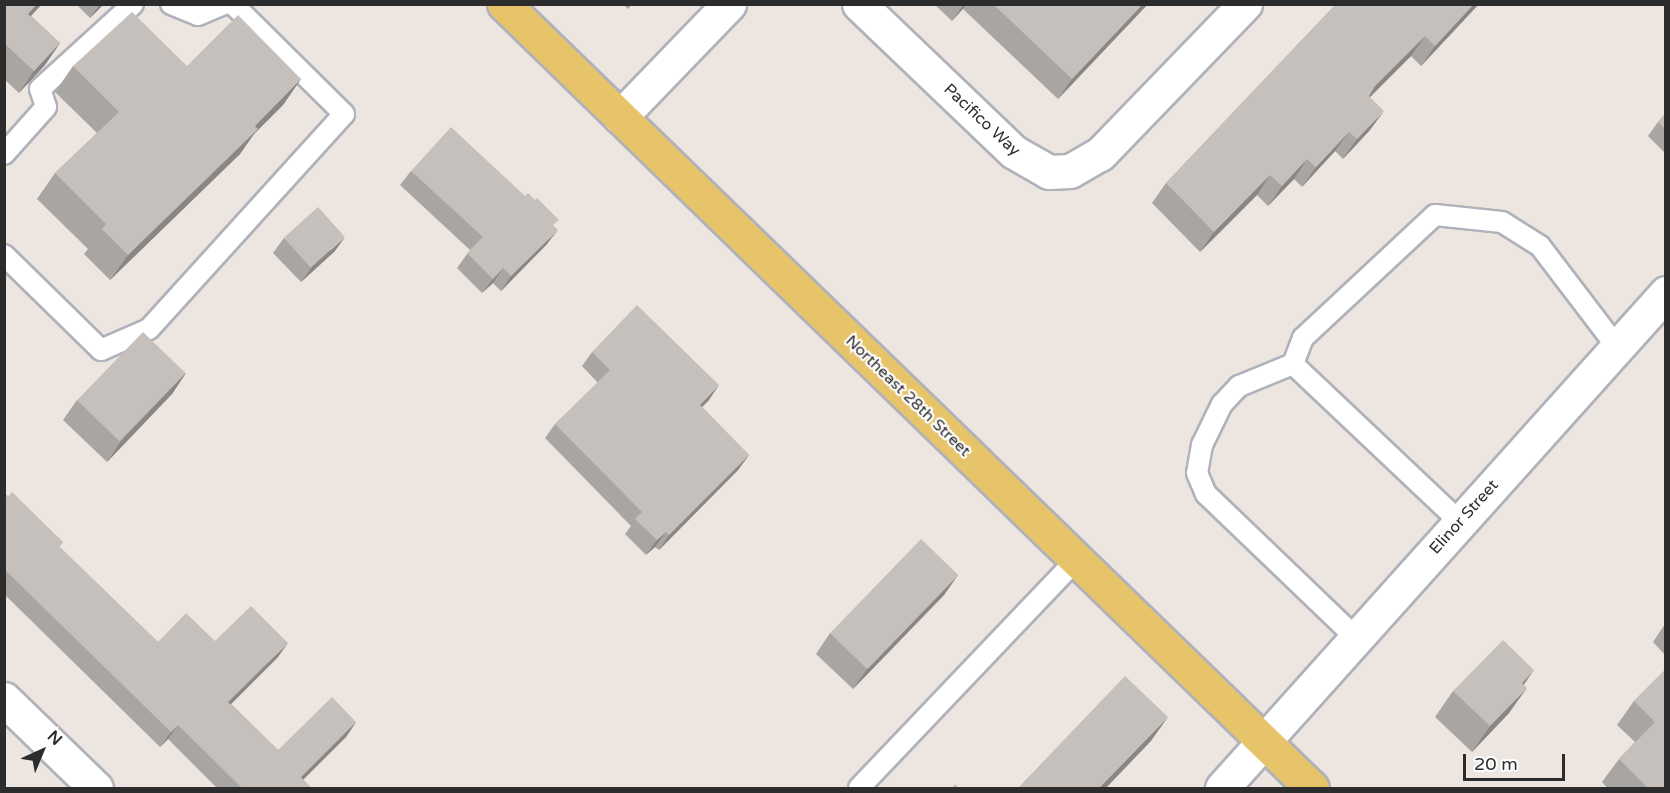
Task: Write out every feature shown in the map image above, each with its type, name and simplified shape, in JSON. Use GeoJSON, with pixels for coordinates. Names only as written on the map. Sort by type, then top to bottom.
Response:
{"type":"FeatureCollection","features":[{"type":"Feature","properties":{"kind":"main road","name":"Northeast 28th Street"},"geometry":{"type":"LineString","coordinates":[[504,4],[1312,789]]}},
{"type":"Feature","properties":{"kind":"street"},"geometry":{"type":"LineString","coordinates":[[620,117],[729,4]]}},
{"type":"Feature","properties":{"kind":"street","name":"Pacifico Way"},"geometry":{"type":"LineString","coordinates":[[859,4],[1014,152],[1049,172],[1070,171],[1100,154],[1245,4]]}},
{"type":"Feature","properties":{"kind":"street","name":"Elinor Street"},"geometry":{"type":"LineString","coordinates":[[1222,789],[1665,292]]}},
{"type":"Feature","properties":{"kind":"street"},"geometry":{"type":"LineString","coordinates":[[4,699],[96,789]]}},
{"type":"Feature","properties":{"kind":"lane"},"geometry":{"type":"LineString","coordinates":[[4,154],[46,107],[40,89],[133,4]]}},
{"type":"Feature","properties":{"kind":"lane"},"geometry":{"type":"LineString","coordinates":[[171,4],[198,15],[224,4]]}},
{"type":"Feature","properties":{"kind":"lane"},"geometry":{"type":"LineString","coordinates":[[4,255],[101,350],[148,329],[344,114],[233,4]]}},
{"type":"Feature","properties":{"kind":"lane"},"geometry":{"type":"LineString","coordinates":[[1356,638],[1206,495],[1197,473],[1202,445],[1222,404],[1239,386],[1293,364],[1303,338],[1435,215],[1502,222],[1540,246],[1617,347]]}},
{"type":"Feature","properties":{"kind":"lane"},"geometry":{"type":"LineString","coordinates":[[1293,364],[1460,522]]}},
{"type":"Feature","properties":{"kind":"lane"},"geometry":{"type":"LineString","coordinates":[[859,789],[1076,560]]}},
{"type":"Feature","properties":{"kind":"building"},"geometry":{"type":"Polygon","coordinates":[[[4,4],[37,4],[28,14],[60,43],[34,71],[4,43],[4,4]]]}},
{"type":"Feature","properties":{"kind":"building"},"geometry":{"type":"Polygon","coordinates":[[[993,4],[1143,4],[1072,79],[993,4]]]}},
{"type":"Feature","properties":{"kind":"building"},"geometry":{"type":"Polygon","coordinates":[[[1336,4],[1474,4],[1435,46],[1425,36],[1375,86],[1369,96],[1384,111],[1357,139],[1349,132],[1316,167],[1307,159],[1282,186],[1270,175],[1214,232],[1166,183],[1336,4]]]}},
{"type":"Feature","properties":{"kind":"building"},"geometry":{"type":"Polygon","coordinates":[[[132,12],[187,66],[238,15],[301,79],[255,126],[258,129],[128,255],[102,229],[106,224],[55,173],[119,112],[73,66],[132,12]]]}},
{"type":"Feature","properties":{"kind":"building"},"geometry":{"type":"Polygon","coordinates":[[[1665,114],[1665,129],[1658,122],[1665,114]]]}},
{"type":"Feature","properties":{"kind":"building"},"geometry":{"type":"Polygon","coordinates":[[[451,127],[525,196],[528,193],[535,200],[537,198],[559,220],[553,225],[558,230],[511,276],[503,268],[493,279],[467,253],[483,237],[411,171],[451,127]]]}},
{"type":"Feature","properties":{"kind":"building"},"geometry":{"type":"Polygon","coordinates":[[[318,207],[345,237],[311,268],[284,238],[318,207]]]}},
{"type":"Feature","properties":{"kind":"building"},"geometry":{"type":"Polygon","coordinates":[[[637,305],[719,385],[700,405],[749,455],[669,535],[666,532],[657,540],[635,519],[642,512],[555,424],[610,370],[592,352],[637,305]]]}},
{"type":"Feature","properties":{"kind":"building"},"geometry":{"type":"Polygon","coordinates":[[[143,332],[185,373],[119,441],[77,400],[143,332]]]}},
{"type":"Feature","properties":{"kind":"building"},"geometry":{"type":"Polygon","coordinates":[[[12,492],[63,542],[59,546],[158,642],[186,613],[215,641],[251,606],[288,643],[228,702],[278,750],[332,697],[356,722],[301,777],[312,789],[243,789],[178,725],[171,732],[4,569],[4,493],[8,497],[12,492]]]}},
{"type":"Feature","properties":{"kind":"building"},"geometry":{"type":"Polygon","coordinates":[[[921,539],[958,575],[867,669],[830,633],[921,539]]]}},
{"type":"Feature","properties":{"kind":"building"},"geometry":{"type":"Polygon","coordinates":[[[1503,640],[1534,670],[1522,683],[1527,688],[1490,726],[1453,691],[1503,640]]]}},
{"type":"Feature","properties":{"kind":"building"},"geometry":{"type":"Polygon","coordinates":[[[1665,670],[1665,789],[1649,789],[1619,759],[1655,722],[1634,701],[1665,670]]]}},
{"type":"Feature","properties":{"kind":"building"},"geometry":{"type":"Polygon","coordinates":[[[1125,676],[1168,717],[1098,789],[1017,789],[1125,676]]]}}]}
